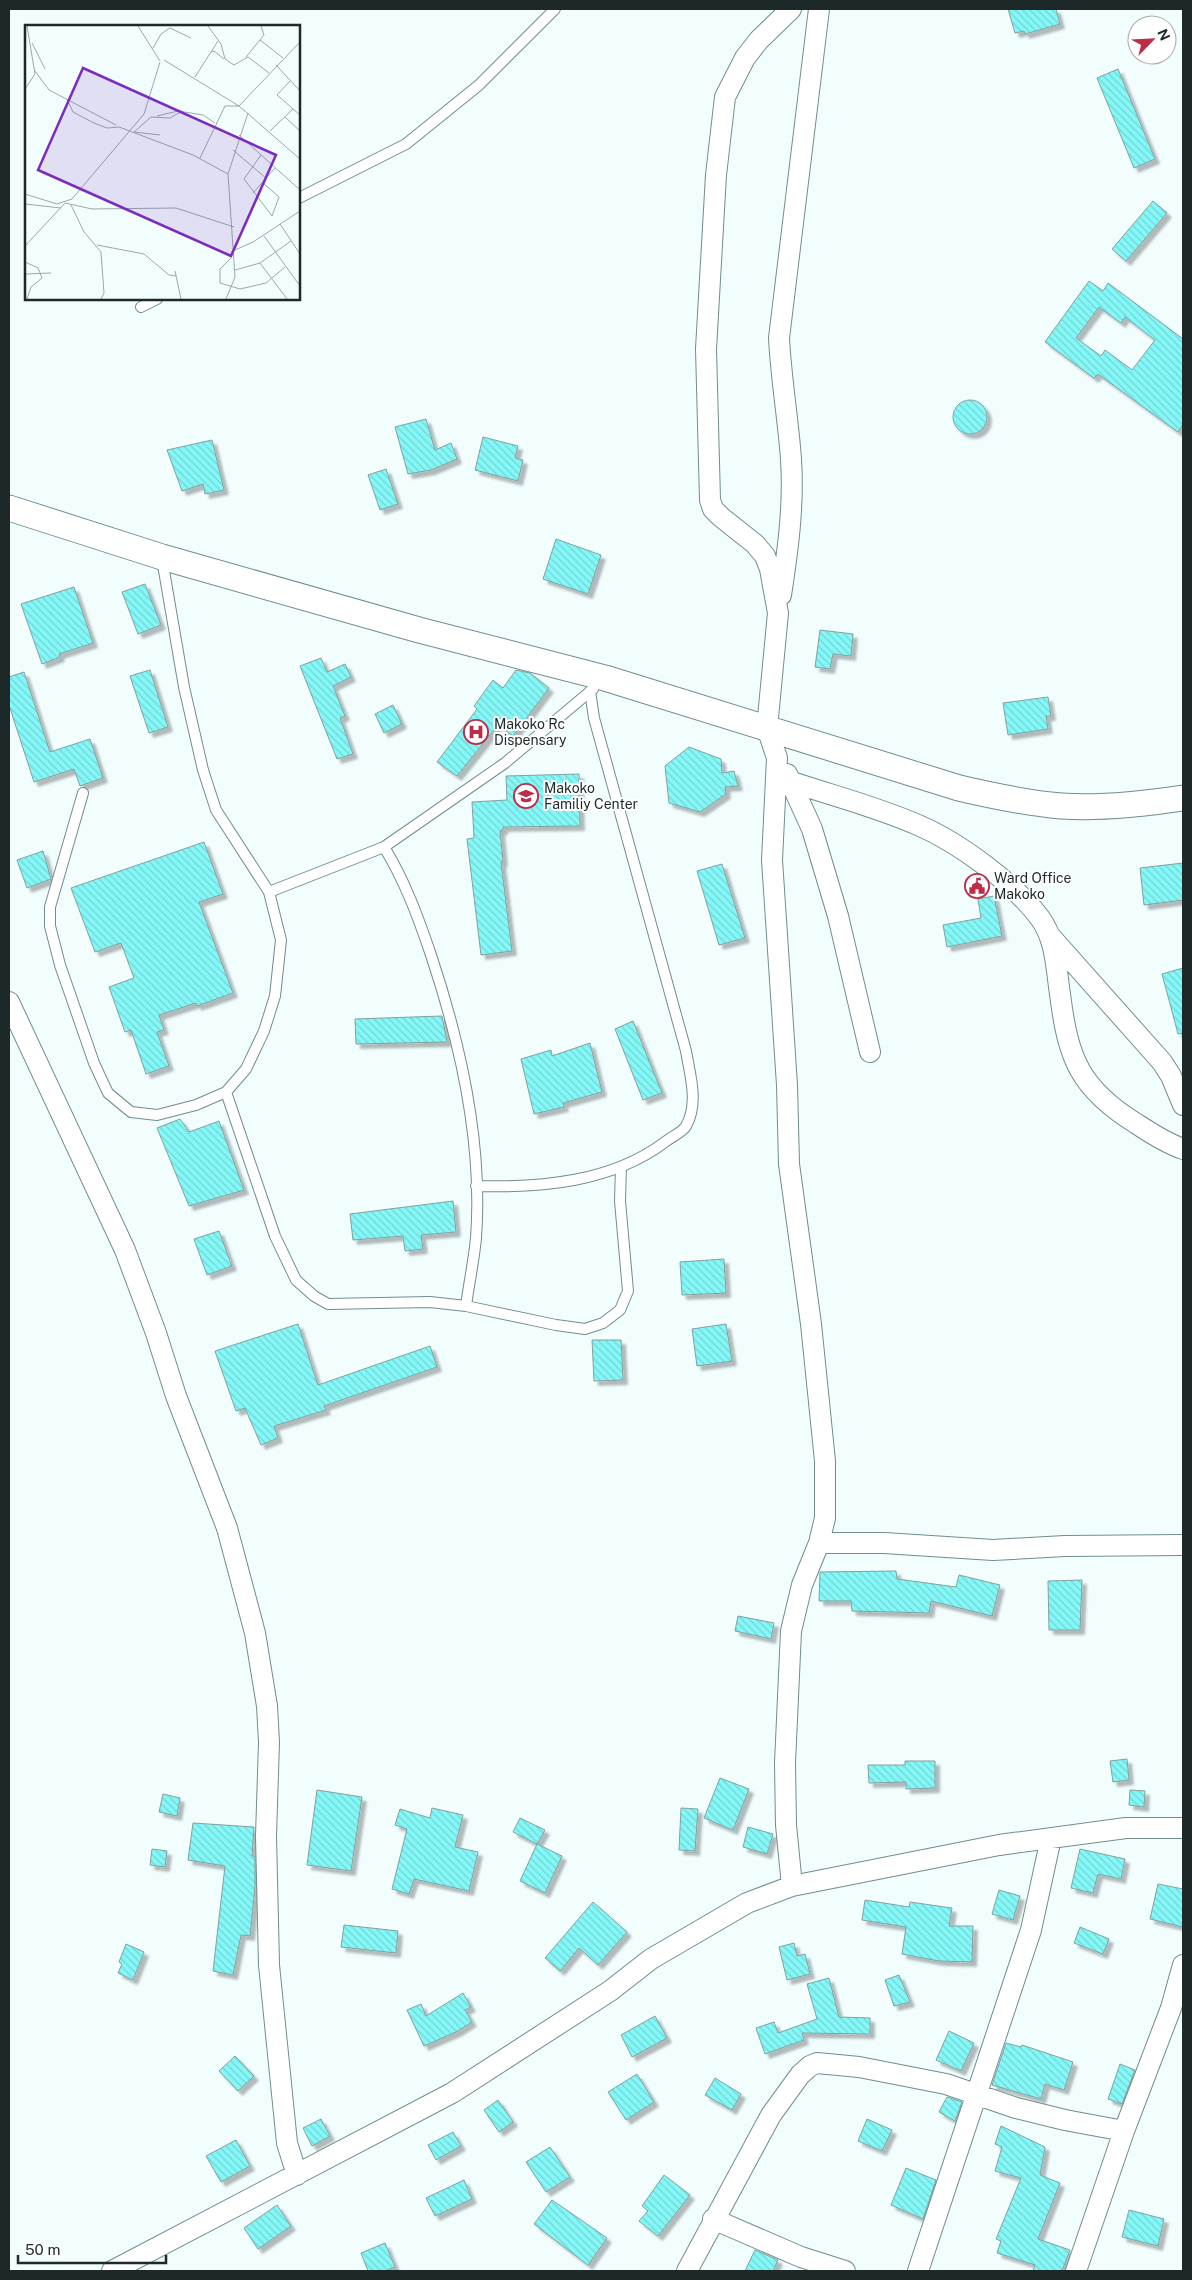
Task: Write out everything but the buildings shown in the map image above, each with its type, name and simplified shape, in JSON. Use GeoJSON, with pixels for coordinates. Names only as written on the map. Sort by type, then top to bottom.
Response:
{"type":"FeatureCollection","features":[{"type":"Feature","properties":{"kind":"street"},"geometry":{"type":"LineString","coordinates":[[778,613],[770,569],[765,556],[755,544],[713,509],[710,500],[706,349],[716,175],[725,97],[745,58],[791,9]]}},
{"type":"Feature","properties":{"kind":"street"},"geometry":{"type":"LineString","coordinates":[[819,9],[779,338],[781,379],[791,459],[790,531],[778,613],[767,728],[777,758],[792,782],[812,829],[838,916],[870,1052]]}},
{"type":"Feature","properties":{"kind":"street"},"geometry":{"type":"LineString","coordinates":[[9,508],[162,557],[419,630],[598,685],[767,728],[959,788],[1012,800],[1062,806],[1144,804],[1183,798]]}},
{"type":"Feature","properties":{"kind":"street"},"geometry":{"type":"LineString","coordinates":[[777,758],[772,860],[787,1085],[789,1164],[811,1324],[825,1461],[825,1518],[819,1543],[802,1585],[791,1631],[785,1763],[786,1825],[792,1886]]}},
{"type":"Feature","properties":{"kind":"street"},"geometry":{"type":"LineString","coordinates":[[792,782],[919,825],[949,842],[1014,888],[1040,918],[1050,936],[1162,1062],[1171,1076],[1183,1105]]}},
{"type":"Feature","properties":{"kind":"street"},"geometry":{"type":"LineString","coordinates":[[1050,936],[1070,1049],[1080,1073],[1094,1093],[1129,1119],[1167,1144],[1183,1149]]}},
{"type":"Feature","properties":{"kind":"street"},"geometry":{"type":"LineString","coordinates":[[9,1002],[125,1250],[156,1333],[176,1396],[227,1528],[255,1633],[267,1706],[269,1742],[266,1836],[269,1965],[287,2143],[297,2174]]}},
{"type":"Feature","properties":{"kind":"street"},"geometry":{"type":"LineString","coordinates":[[819,1543],[884,1543],[993,1550],[1183,1545]]}},
{"type":"Feature","properties":{"kind":"street"},"geometry":{"type":"LineString","coordinates":[[112,2271],[452,2094],[595,2000],[650,1959],[746,1903],[792,1886],[934,1857],[1126,1828],[1183,1828]]}},
{"type":"Feature","properties":{"kind":"street"},"geometry":{"type":"LineString","coordinates":[[918,2271],[1030,1930],[1051,1838]]}},
{"type":"Feature","properties":{"kind":"street"},"geometry":{"type":"LineString","coordinates":[[1076,2271],[1124,2131],[1171,2008],[1183,1965]]}},
{"type":"Feature","properties":{"kind":"street"},"geometry":{"type":"LineString","coordinates":[[686,2271],[772,2115],[810,2066],[817,2063],[860,2067],[946,2084],[976,2095],[1066,2120],[1124,2131]]}},
{"type":"Feature","properties":{"kind":"street"},"geometry":{"type":"LineString","coordinates":[[713,2219],[801,2257],[845,2271]]}},
{"type":"Feature","properties":{"kind":"lane"},"geometry":{"type":"LineString","coordinates":[[300,197],[406,144],[479,84],[555,9]]}},
{"type":"Feature","properties":{"kind":"lane"},"geometry":{"type":"LineString","coordinates":[[141,307],[155,300]]}},
{"type":"Feature","properties":{"kind":"lane"},"geometry":{"type":"LineString","coordinates":[[83,793],[50,907],[50,926],[94,1063],[108,1093],[131,1112],[157,1115],[196,1105],[226,1092],[246,1069],[264,1031],[275,996],[281,940],[269,892],[216,810],[205,778],[184,687],[162,557]]}},
{"type":"Feature","properties":{"kind":"lane"},"geometry":{"type":"LineString","coordinates":[[269,892],[384,847],[505,763],[598,685]]}},
{"type":"Feature","properties":{"kind":"lane"},"geometry":{"type":"LineString","coordinates":[[476,1186],[543,1185],[575,1180],[621,1167],[658,1148],[686,1126],[694,1097],[686,1051],[594,718],[598,685]]}},
{"type":"Feature","properties":{"kind":"lane"},"geometry":{"type":"LineString","coordinates":[[384,847],[397,867],[412,901],[444,995],[464,1081],[476,1186],[476,1237],[466,1306]]}},
{"type":"Feature","properties":{"kind":"lane"},"geometry":{"type":"LineString","coordinates":[[226,1092],[275,1236],[296,1280],[314,1296],[328,1304],[350,1306],[387,1302],[466,1306],[556,1325],[585,1329],[603,1323],[620,1310],[628,1291],[620,1201],[621,1167]]}},
{"type":"Feature","properties":{"kind":"place","name":"Makoko Rc Dispensary"},"geometry":{"type":"Point","coordinates":[476,732]}},
{"type":"Feature","properties":{"kind":"place","name":"Makoko Familiy Center"},"geometry":{"type":"Point","coordinates":[526,796]}},
{"type":"Feature","properties":{"kind":"place","name":"Ward Office Makoko"},"geometry":{"type":"Point","coordinates":[977,886]}}]}
